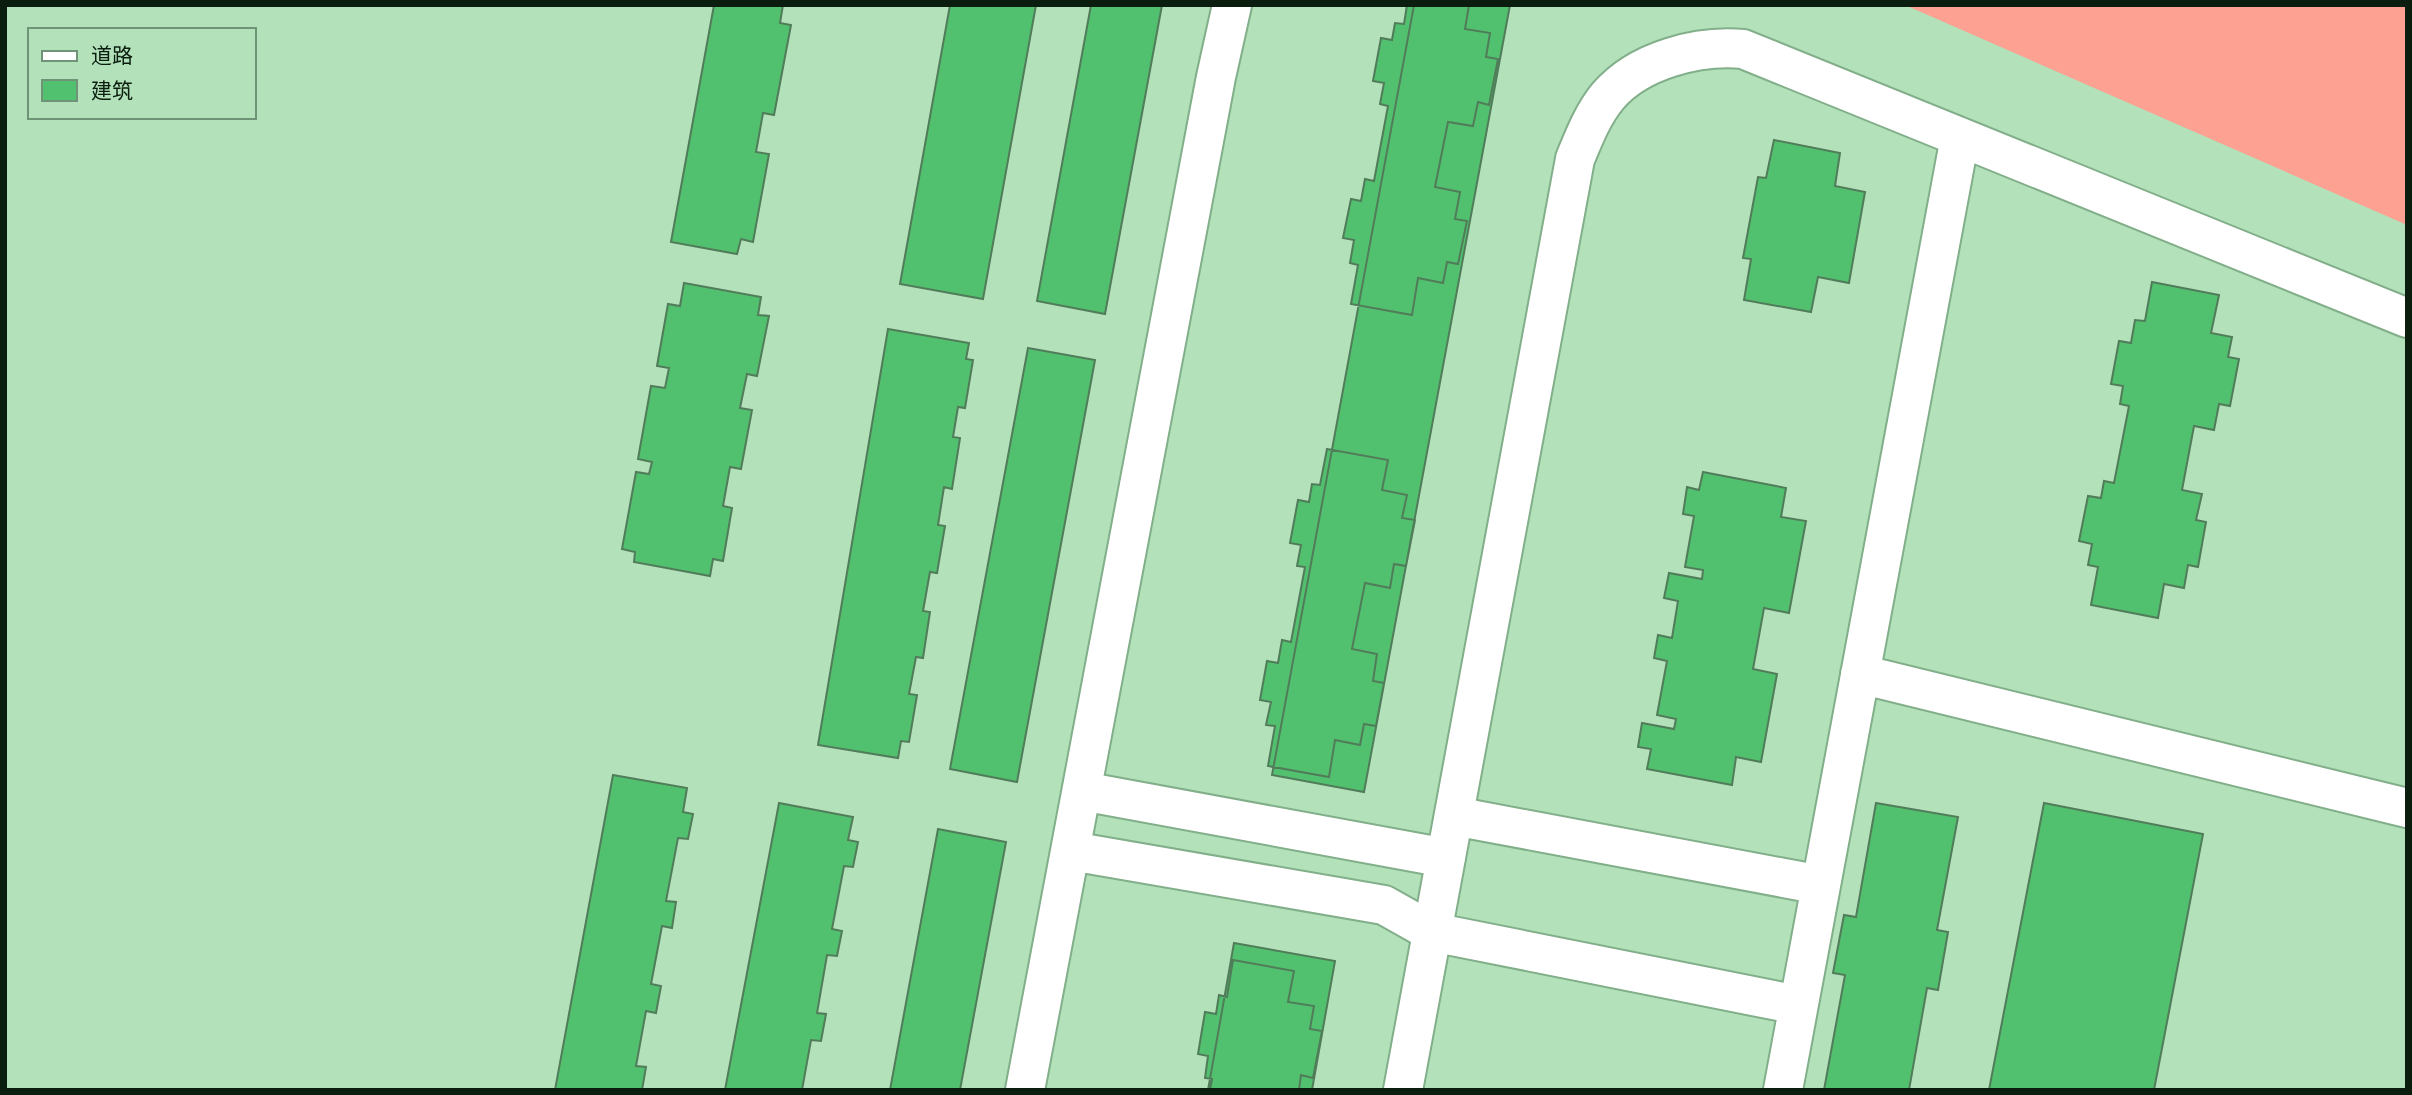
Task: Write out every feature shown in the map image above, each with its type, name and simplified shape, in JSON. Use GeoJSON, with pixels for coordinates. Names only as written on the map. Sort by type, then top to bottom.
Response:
{"type":"FeatureCollection","features":[{"type":"Feature","properties":{"kind":"street"},"geometry":{"type":"LineString","coordinates":[[1026,1090],[1216,76],[1232,5]]}},
{"type":"Feature","properties":{"kind":"street"},"geometry":{"type":"LineString","coordinates":[[1403,1090],[1575,159],[1589,126],[1608,97],[1631,74],[1688,52],[1719,47],[1743,49],[2407,318]]}},
{"type":"Feature","properties":{"kind":"street"},"geometry":{"type":"LineString","coordinates":[[1783,1090],[1960,137]]}},
{"type":"Feature","properties":{"kind":"street"},"geometry":{"type":"LineString","coordinates":[[1860,674],[2407,808]]}},
{"type":"Feature","properties":{"kind":"street"},"geometry":{"type":"LineString","coordinates":[[1082,791],[1446,858]]}},
{"type":"Feature","properties":{"kind":"street"},"geometry":{"type":"LineString","coordinates":[[1454,816],[1821,885]]}},
{"type":"Feature","properties":{"kind":"street"},"geometry":{"type":"LineString","coordinates":[[1071,851],[1384,905],[1432,932],[1798,1005]]}},
{"type":"Feature","properties":{"kind":"shaded area"},"geometry":{"type":"Polygon","coordinates":[[[1905,5],[2407,5],[2407,225],[1905,5]]]}},
{"type":"Feature","properties":{"kind":"building"},"geometry":{"type":"Polygon","coordinates":[[[714,5],[783,5],[780,23],[791,25],[774,115],[763,113],[756,152],[769,154],[753,242],[741,239],[737,254],[671,242],[714,5]]]}},
{"type":"Feature","properties":{"kind":"building"},"geometry":{"type":"Polygon","coordinates":[[[950,5],[1036,5],[983,299],[900,284],[950,5]]]}},
{"type":"Feature","properties":{"kind":"building"},"geometry":{"type":"Polygon","coordinates":[[[1091,5],[1162,5],[1105,314],[1037,301],[1091,5]]]}},
{"type":"Feature","properties":{"kind":"building"},"geometry":{"type":"Polygon","coordinates":[[[1407,5],[1469,5],[1465,29],[1490,33],[1486,57],[1498,59],[1489,105],[1478,102],[1473,126],[1448,122],[1435,187],[1460,192],[1455,219],[1467,221],[1458,264],[1447,262],[1443,283],[1418,278],[1412,315],[1351,304],[1358,265],[1350,263],[1354,240],[1343,238],[1351,199],[1361,201],[1365,179],[1374,181],[1388,106],[1380,104],[1384,83],[1373,81],[1381,38],[1392,40],[1395,23],[1404,24],[1407,5]]]}},
{"type":"Feature","properties":{"kind":"building"},"geometry":{"type":"Polygon","coordinates":[[[1414,5],[1510,5],[1364,792],[1272,775],[1414,5]]]}},
{"type":"Feature","properties":{"kind":"building"},"geometry":{"type":"Polygon","coordinates":[[[1774,140],[1840,153],[1835,186],[1865,192],[1849,283],[1818,277],[1811,312],[1744,300],[1751,259],[1743,258],[1758,177],[1766,178],[1774,140]]]}},
{"type":"Feature","properties":{"kind":"building"},"geometry":{"type":"Polygon","coordinates":[[[2152,282],[2219,295],[2211,333],[2232,337],[2228,357],[2239,359],[2230,406],[2219,404],[2214,430],[2194,426],[2182,490],[2202,494],[2196,520],[2206,522],[2198,567],[2188,565],[2184,588],[2164,584],[2158,618],[2091,605],[2098,567],[2088,565],[2092,544],[2079,541],[2088,496],[2101,498],[2104,481],[2114,483],[2129,406],[2120,404],[2123,386],[2111,384],[2119,341],[2131,343],[2135,320],[2145,321],[2152,282]]]}},
{"type":"Feature","properties":{"kind":"building"},"geometry":{"type":"Polygon","coordinates":[[[684,283],[761,297],[758,315],[769,316],[757,376],[747,374],[740,408],[752,410],[741,469],[730,467],[723,506],[732,508],[723,561],[713,559],[710,576],[634,562],[635,552],[622,549],[636,472],[649,474],[652,462],[638,459],[651,386],[665,388],[669,368],[657,366],[668,304],[680,306],[684,283]]]}},
{"type":"Feature","properties":{"kind":"building"},"geometry":{"type":"Polygon","coordinates":[[[888,329],[969,343],[966,359],[973,360],[965,408],[958,407],[953,437],[960,438],[952,489],[944,487],[938,525],[945,526],[937,573],[930,572],[923,611],[930,612],[923,658],[916,657],[909,694],[917,695],[909,742],[901,741],[898,758],[818,745],[888,329]]]}},
{"type":"Feature","properties":{"kind":"building"},"geometry":{"type":"Polygon","coordinates":[[[1028,348],[1095,360],[1017,782],[950,769],[1028,348]]]}},
{"type":"Feature","properties":{"kind":"building"},"geometry":{"type":"Polygon","coordinates":[[[1327,449],[1388,460],[1382,490],[1407,495],[1402,518],[1415,520],[1406,566],[1394,564],[1390,588],[1365,583],[1352,649],[1377,654],[1373,681],[1384,683],[1376,726],[1364,724],[1360,745],[1335,740],[1329,777],[1268,766],[1275,726],[1266,725],[1271,702],[1260,700],[1267,661],[1278,663],[1282,640],[1291,642],[1305,567],[1297,566],[1301,545],[1290,543],[1298,500],[1309,502],[1312,484],[1320,485],[1327,449]]]}},
{"type":"Feature","properties":{"kind":"building"},"geometry":{"type":"Polygon","coordinates":[[[1703,472],[1786,488],[1781,517],[1806,521],[1789,613],[1764,608],[1753,669],[1777,674],[1761,762],[1736,757],[1732,785],[1647,769],[1651,749],[1638,747],[1642,723],[1674,729],[1676,719],[1657,715],[1667,661],[1654,658],[1658,635],[1672,638],[1678,601],[1664,598],[1669,573],[1702,579],[1703,570],[1685,567],[1694,516],[1683,514],[1687,487],[1699,490],[1703,472]]]}},
{"type":"Feature","properties":{"kind":"building"},"geometry":{"type":"Polygon","coordinates":[[[613,775],[687,788],[683,812],[693,814],[688,839],[678,838],[666,901],[676,902],[672,928],[662,926],[651,984],[661,986],[656,1013],[646,1011],[636,1066],[646,1067],[642,1090],[555,1090],[613,775]]]}},
{"type":"Feature","properties":{"kind":"building"},"geometry":{"type":"Polygon","coordinates":[[[779,803],[853,817],[848,840],[858,842],[853,867],[844,866],[832,929],[842,931],[837,956],[827,955],[817,1013],[826,1014],[821,1041],[811,1040],[802,1090],[725,1090],[779,803]]]}},
{"type":"Feature","properties":{"kind":"building"},"geometry":{"type":"Polygon","coordinates":[[[1876,803],[1958,817],[1937,930],[1948,932],[1938,990],[1927,988],[1909,1090],[1824,1090],[1845,975],[1833,973],[1844,915],[1856,917],[1876,803]]]}},
{"type":"Feature","properties":{"kind":"building"},"geometry":{"type":"Polygon","coordinates":[[[2044,803],[2203,834],[2154,1090],[1989,1090],[2044,803]]]}},
{"type":"Feature","properties":{"kind":"building"},"geometry":{"type":"Polygon","coordinates":[[[938,829],[1006,842],[960,1090],[890,1090],[938,829]]]}},
{"type":"Feature","properties":{"kind":"building"},"geometry":{"type":"Polygon","coordinates":[[[1234,943],[1335,961],[1312,1090],[1208,1090],[1234,943]]]}},
{"type":"Feature","properties":{"kind":"building"},"geometry":{"type":"Polygon","coordinates":[[[1233,960],[1294,971],[1288,1002],[1314,1006],[1310,1029],[1322,1031],[1313,1078],[1301,1075],[1299,1090],[1210,1090],[1212,1079],[1205,1078],[1208,1056],[1198,1054],[1205,1012],[1216,1014],[1219,995],[1227,997],[1233,960]]]}}]}
